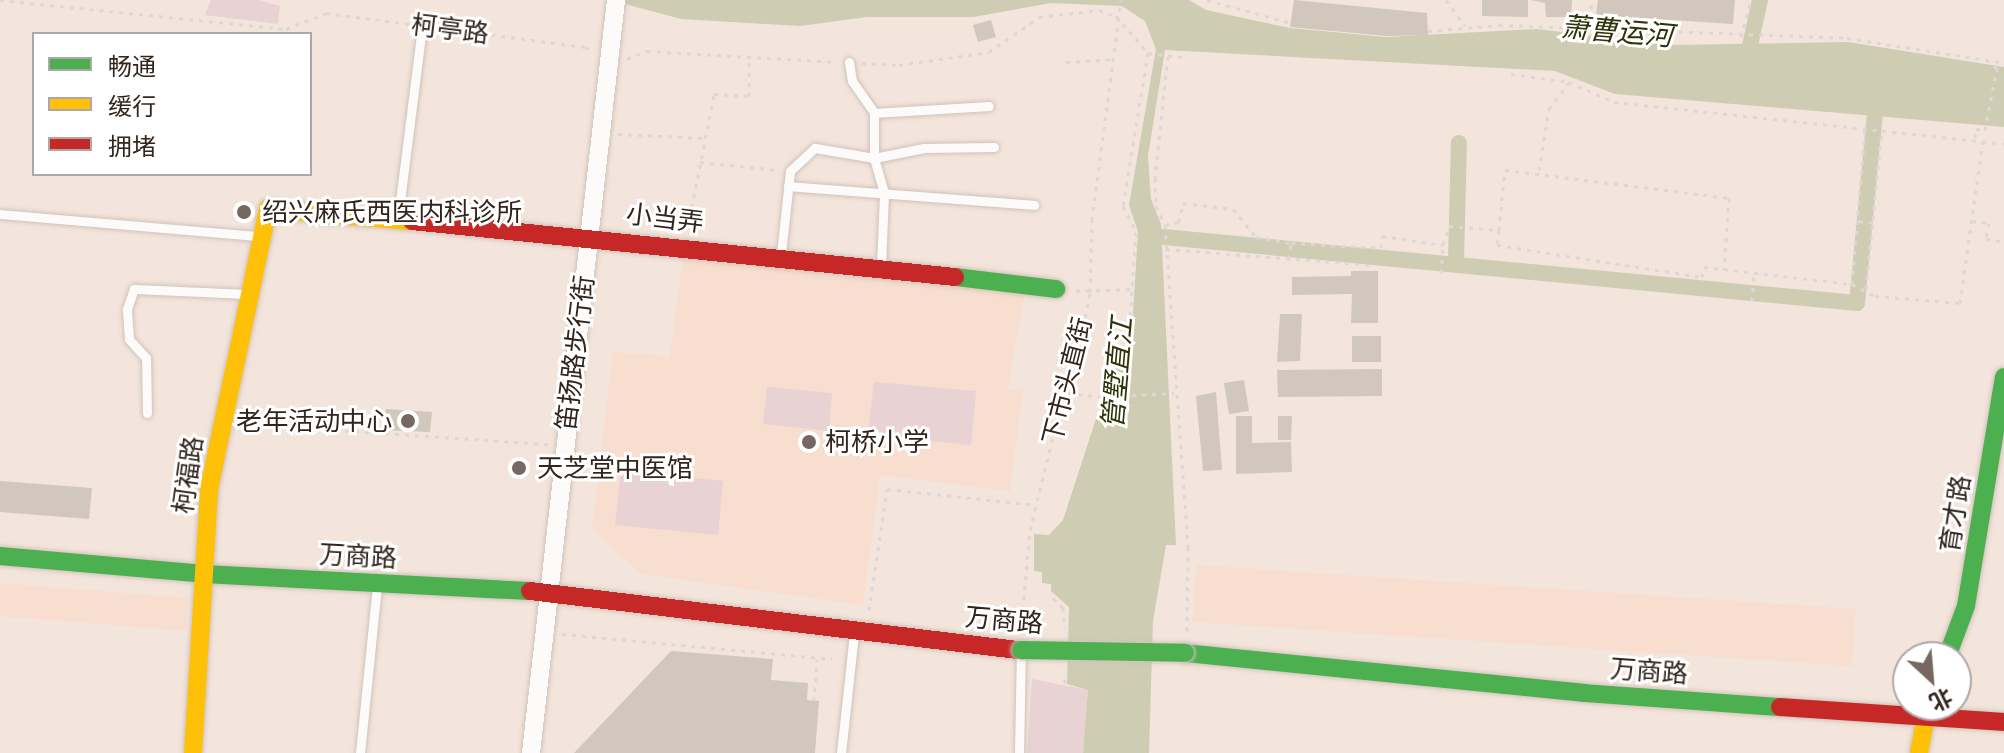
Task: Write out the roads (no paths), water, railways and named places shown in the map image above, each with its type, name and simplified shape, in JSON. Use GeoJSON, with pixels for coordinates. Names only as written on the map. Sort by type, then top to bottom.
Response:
{"type":"FeatureCollection","features":[{"type":"Feature","properties":{"kind":"street","name":"笛扬路步行街"},"geometry":{"type":"LineString","coordinates":[[531,753],[546,592],[616,0]]}},
{"type":"Feature","properties":{"kind":"street","name":"小当弄"},"geometry":{"type":"LineString","coordinates":[[268,209],[590,236],[1056,289]]}},
{"type":"Feature","properties":{"kind":"street","name":"柯福路"},"geometry":{"type":"LineString","coordinates":[[193,753],[209,489],[268,209]]}},
{"type":"Feature","properties":{"kind":"street","name":"育才路"},"geometry":{"type":"LineString","coordinates":[[1953,641],[1966,606],[2004,377]]}},
{"type":"Feature","properties":{"kind":"street","name":"万商路"},"geometry":{"type":"LineString","coordinates":[[0,556],[204,574],[546,592],[1021,650],[1185,653],[1584,693],[1892,709]]}},
{"type":"Feature","properties":{"kind":"street","name":"万商路"},"geometry":{"type":"LineString","coordinates":[[1972,717],[2004,722]]}},
{"type":"Feature","properties":{"kind":"street"},"geometry":{"type":"LineString","coordinates":[[1919,753],[1924,721]]}},
{"type":"Feature","properties":{"kind":"lane"},"geometry":{"type":"LineString","coordinates":[[398,220],[422,26]]}},
{"type":"Feature","properties":{"kind":"lane"},"geometry":{"type":"LineString","coordinates":[[849,62],[852,81],[874,113],[874,158],[884,194],[881,269]]}},
{"type":"Feature","properties":{"kind":"lane"},"geometry":{"type":"LineString","coordinates":[[874,113],[989,106]]}},
{"type":"Feature","properties":{"kind":"lane"},"geometry":{"type":"LineString","coordinates":[[780,258],[790,171],[815,148],[874,158],[924,148],[994,147]]}},
{"type":"Feature","properties":{"kind":"lane"},"geometry":{"type":"LineString","coordinates":[[788,186],[1034,205]]}},
{"type":"Feature","properties":{"kind":"lane"},"geometry":{"type":"LineString","coordinates":[[0,214],[261,236]]}},
{"type":"Feature","properties":{"kind":"lane"},"geometry":{"type":"LineString","coordinates":[[147,413],[146,358],[129,339],[127,309],[134,289],[248,294]]}},
{"type":"Feature","properties":{"kind":"lane"},"geometry":{"type":"LineString","coordinates":[[360,753],[377,583]]}},
{"type":"Feature","properties":{"kind":"lane"},"geometry":{"type":"LineString","coordinates":[[841,753],[861,630]]}},
{"type":"Feature","properties":{"kind":"lane"},"geometry":{"type":"LineString","coordinates":[[1019,753],[1021,650]]}},
{"type":"Feature","properties":{"kind":"water","name":"管墅直江"},"geometry":{"type":"Polygon","coordinates":[[[610,0],[1189,0],[1206,10],[1290,28],[1386,37],[1537,29],[1669,45],[1848,42],[2004,67],[2004,127],[1615,94],[1555,71],[1165,50],[1148,156],[1151,199],[1161,224],[1176,545],[1166,545],[1153,621],[1149,753],[1083,753],[1088,690],[1067,684],[1069,607],[1051,591],[1051,584],[1042,583],[1042,572],[1034,571],[1034,534],[1049,535],[1063,520],[1109,379],[1131,345],[1138,232],[1129,205],[1156,49],[1145,21],[1122,6],[1051,3],[973,17],[867,17],[800,26],[681,19],[610,0]]]}},
{"type":"Feature","properties":{"kind":"waterway"},"geometry":{"type":"LineString","coordinates":[[1746,64],[1760,0]]}},
{"type":"Feature","properties":{"kind":"waterway"},"geometry":{"type":"LineString","coordinates":[[1153,236],[1857,303],[1877,93]]}},
{"type":"Feature","properties":{"kind":"waterway"},"geometry":{"type":"LineString","coordinates":[[1456,262],[1459,143]]}},
{"type":"Feature","properties":{"kind":"place","name":"绍兴麻氏西医内科诊所"},"geometry":{"type":"Point","coordinates":[244,212]}},
{"type":"Feature","properties":{"kind":"place","name":"老年活动中心"},"geometry":{"type":"Point","coordinates":[408,421]}},
{"type":"Feature","properties":{"kind":"place","name":"柯桥小学"},"geometry":{"type":"Point","coordinates":[809,442]}},
{"type":"Feature","properties":{"kind":"place","name":"天芝堂中医馆"},"geometry":{"type":"Point","coordinates":[519,468]}},
{"type":"Feature","properties":{"kind":"water label","name":"萧曹运河"},"geometry":{"type":"Point","coordinates":[1617,30]}}]}
